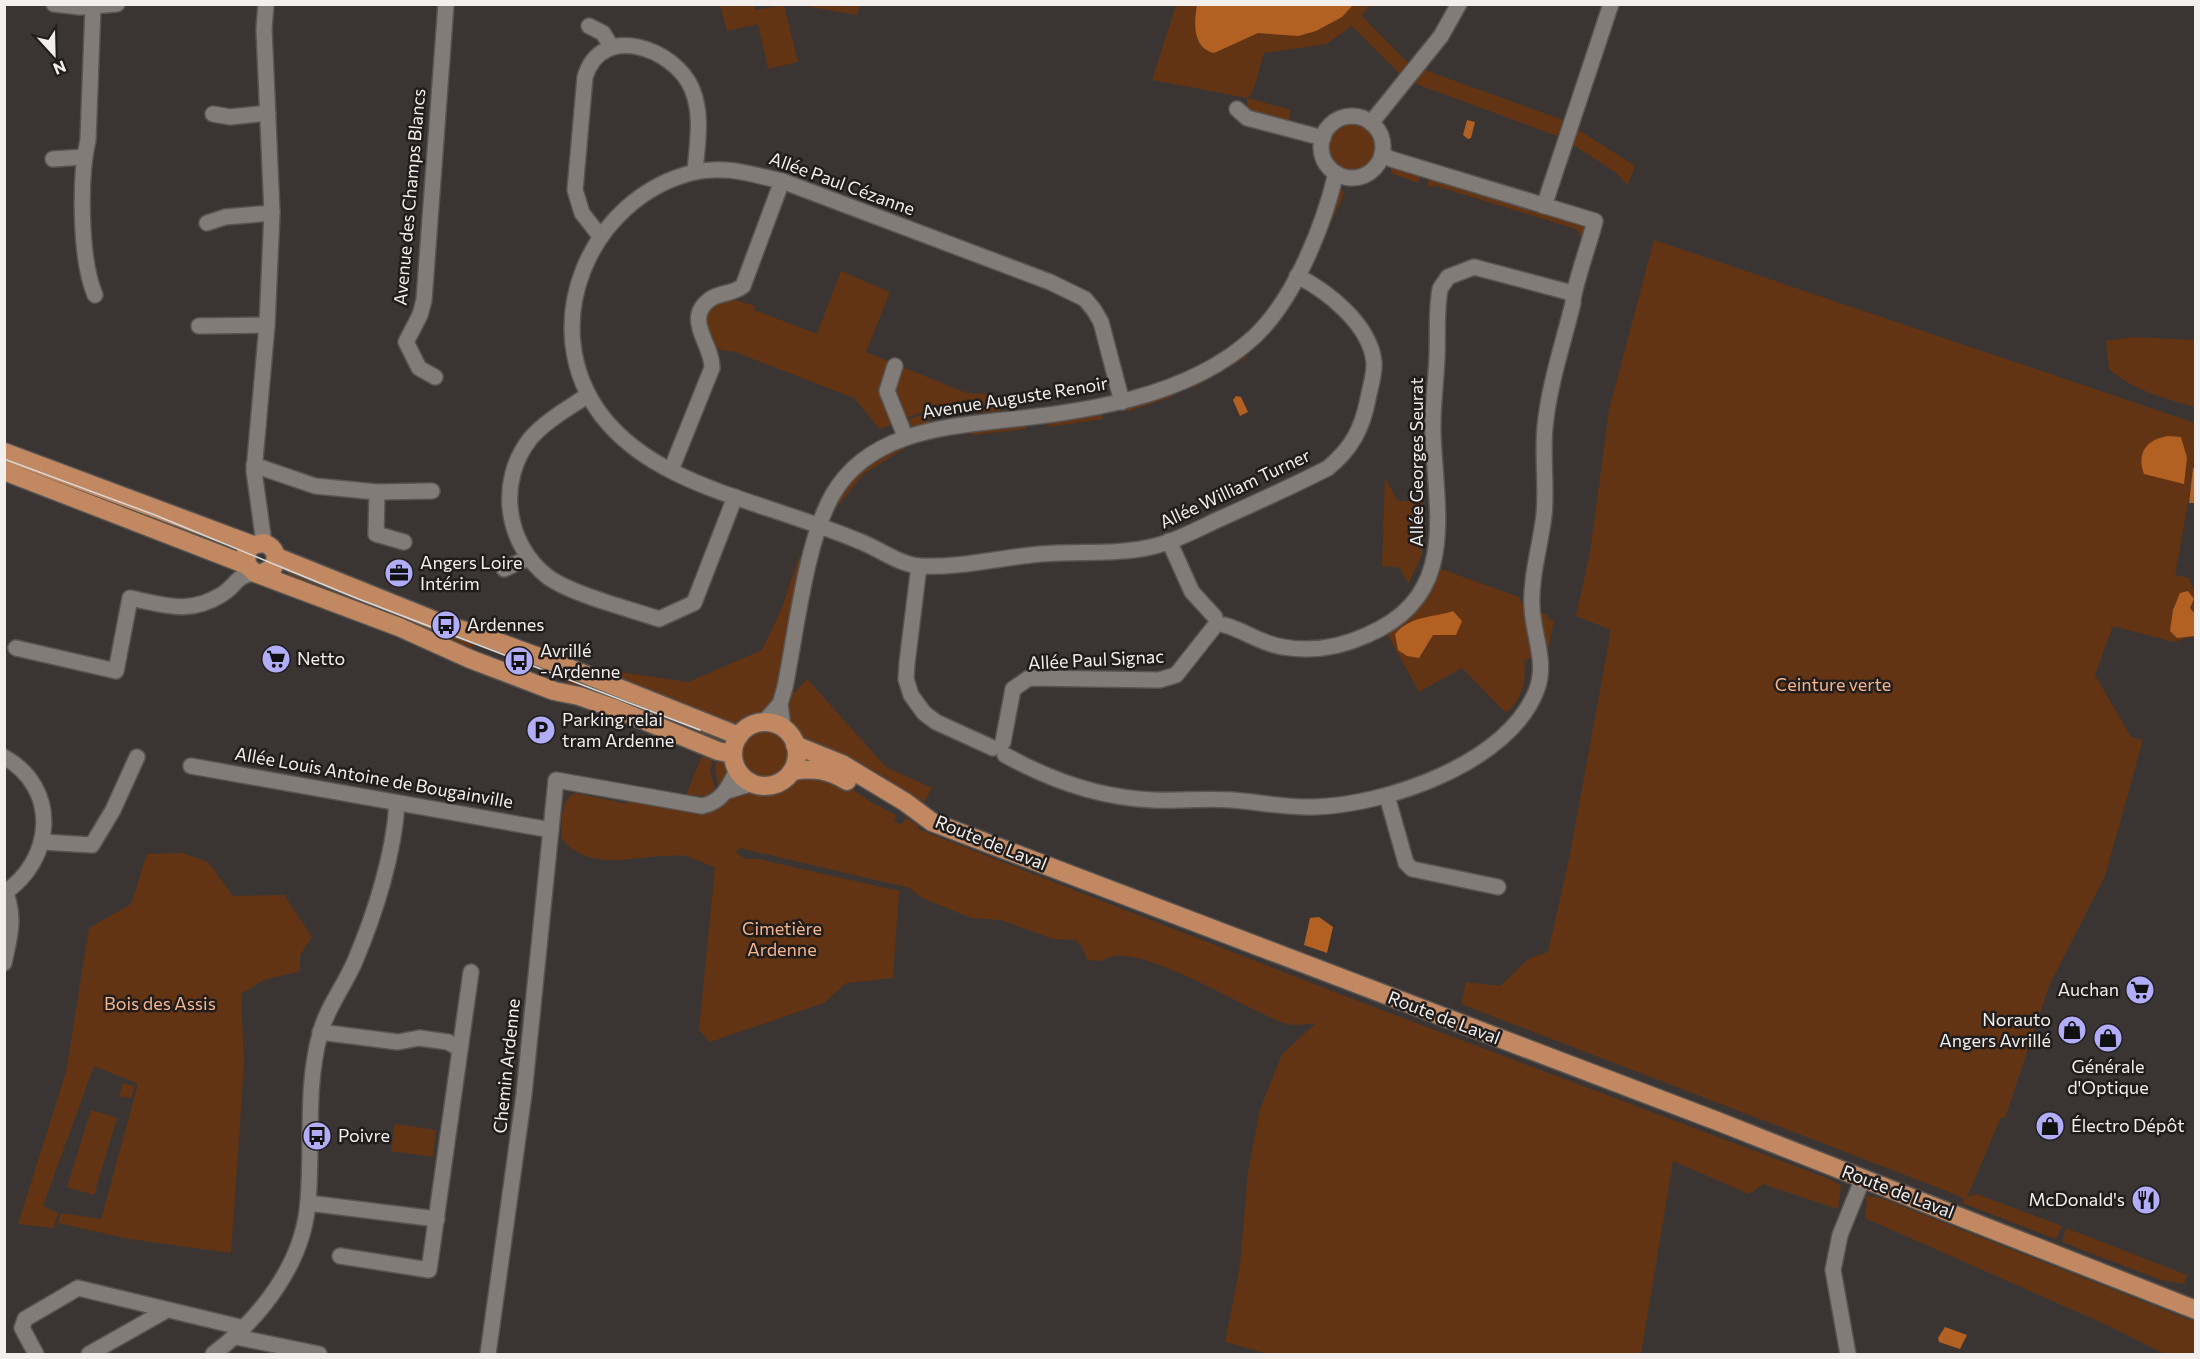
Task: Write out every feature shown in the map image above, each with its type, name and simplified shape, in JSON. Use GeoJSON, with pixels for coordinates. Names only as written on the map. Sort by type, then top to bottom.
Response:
{"type":"FeatureCollection","features":[{"type":"Feature","properties":{"kind":"main road"},"geometry":{"type":"LineString","coordinates":[[4,452],[274,550],[276,557],[273,568],[254,571]]}},
{"type":"Feature","properties":{"kind":"main road"},"geometry":{"type":"LineString","coordinates":[[4,471],[399,627],[480,663],[554,691],[579,696],[718,751],[735,762],[753,783],[775,784],[792,771],[796,760],[795,745],[783,728],[764,722],[748,727],[739,736],[735,762]]}},
{"type":"Feature","properties":{"kind":"main road"},"geometry":{"type":"LineString","coordinates":[[254,571],[246,552],[258,544]]}},
{"type":"Feature","properties":{"kind":"main road"},"geometry":{"type":"LineString","coordinates":[[276,557],[446,626],[513,647],[739,736]]}},
{"type":"Feature","properties":{"kind":"main road","name":"Route de Laval"},"geometry":{"type":"LineString","coordinates":[[795,745],[842,764],[932,822]]}},
{"type":"Feature","properties":{"kind":"main road","name":"Route de Laval"},"geometry":{"type":"LineString","coordinates":[[792,771],[814,768],[831,771],[881,801],[913,815],[1863,1178],[1959,1209],[2196,1310]]}},
{"type":"Feature","properties":{"kind":"main road","name":"Route de Laval"},"geometry":{"type":"LineString","coordinates":[[2103,1272],[2196,1297]]}},
{"type":"Feature","properties":{"kind":"street"},"geometry":{"type":"LineString","coordinates":[[61,5],[117,4]]}},
{"type":"Feature","properties":{"kind":"street"},"geometry":{"type":"LineString","coordinates":[[258,544],[254,465],[267,325],[272,213],[266,4]]}},
{"type":"Feature","properties":{"kind":"street","name":"Avenue des Champs Blancs"},"geometry":{"type":"LineString","coordinates":[[435,377],[419,368],[406,342],[424,300],[446,4]]}},
{"type":"Feature","properties":{"kind":"street"},"geometry":{"type":"LineString","coordinates":[[1371,123],[1442,36],[1459,4]]}},
{"type":"Feature","properties":{"kind":"street"},"geometry":{"type":"LineString","coordinates":[[1545,206],[1611,4]]}},
{"type":"Feature","properties":{"kind":"street"},"geometry":{"type":"LineString","coordinates":[[93,6],[88,140],[84,158],[84,257],[87,276],[95,295]]}},
{"type":"Feature","properties":{"kind":"street"},"geometry":{"type":"LineString","coordinates":[[589,26],[603,33],[611,46]]}},
{"type":"Feature","properties":{"kind":"street"},"geometry":{"type":"LineString","coordinates":[[600,236],[582,213],[575,190],[585,77],[589,65],[611,46],[632,45],[649,51],[681,71],[692,88],[699,118],[695,172]]}},
{"type":"Feature","properties":{"kind":"street"},"geometry":{"type":"LineString","coordinates":[[1236,109],[1247,118],[1318,137]]}},
{"type":"Feature","properties":{"kind":"street"},"geometry":{"type":"LineString","coordinates":[[213,114],[230,117],[268,113]]}},
{"type":"Feature","properties":{"kind":"street"},"geometry":{"type":"LineString","coordinates":[[1343,117],[1360,117],[1371,123],[1380,135],[1382,154],[1374,168],[1364,175],[1348,177],[1336,173],[1323,156],[1318,137],[1332,123],[1343,117]]}},
{"type":"Feature","properties":{"kind":"street"},"geometry":{"type":"LineString","coordinates":[[919,566],[906,679],[911,696],[936,722],[1001,748],[1041,774],[1083,788],[1152,800],[1231,800],[1312,807],[1357,803],[1434,779],[1480,753],[1515,724],[1527,709],[1538,686],[1541,673],[1532,606],[1544,512],[1544,444],[1549,400],[1573,303],[1572,293],[1578,283],[1595,221],[1382,154]]}},
{"type":"Feature","properties":{"kind":"street"},"geometry":{"type":"LineString","coordinates":[[53,159],[84,158]]}},
{"type":"Feature","properties":{"kind":"street","name":"Allée Paul Cézanne"},"geometry":{"type":"LineString","coordinates":[[820,525],[735,497],[645,457],[624,442],[588,394],[575,351],[572,325],[575,294],[582,272],[600,236],[639,198],[672,180],[695,172],[744,171],[782,181],[1050,282],[1084,299],[1101,322],[1122,402]]}},
{"type":"Feature","properties":{"kind":"street","name":"Avenue Auguste Renoir"},"geometry":{"type":"LineString","coordinates":[[783,728],[780,704],[813,546],[833,493],[859,463],[905,436],[932,428],[1074,412],[1122,402],[1174,384],[1228,356],[1254,337],[1274,313],[1297,276],[1330,198],[1336,173]]}},
{"type":"Feature","properties":{"kind":"street"},"geometry":{"type":"LineString","coordinates":[[671,470],[712,368],[712,358],[698,327],[700,312],[711,299],[736,291],[743,286],[782,181]]}},
{"type":"Feature","properties":{"kind":"street"},"geometry":{"type":"LineString","coordinates":[[207,223],[220,218],[272,213]]}},
{"type":"Feature","properties":{"kind":"street","name":"Allée Georges Seurat"},"geometry":{"type":"LineString","coordinates":[[1169,541],[1192,592],[1217,623],[1251,638],[1282,647],[1314,649],[1349,643],[1380,630],[1410,608],[1427,583],[1434,566],[1439,540],[1432,417],[1440,290],[1448,277],[1462,269],[1474,267],[1572,293]]}},
{"type":"Feature","properties":{"kind":"street","name":"Allée William Turner"},"geometry":{"type":"LineString","coordinates":[[820,525],[919,566],[1047,553],[1129,550],[1159,546],[1328,468],[1346,453],[1360,430],[1374,365],[1368,340],[1340,306],[1297,276]]}},
{"type":"Feature","properties":{"kind":"street"},"geometry":{"type":"LineString","coordinates":[[199,326],[267,325]]}},
{"type":"Feature","properties":{"kind":"street","name":"Avenue Auguste Renoir"},"geometry":{"type":"LineString","coordinates":[[895,366],[887,391],[905,436]]}},
{"type":"Feature","properties":{"kind":"street"},"geometry":{"type":"LineString","coordinates":[[588,394],[554,418],[531,439],[513,470],[509,509],[516,534],[528,558],[550,578],[599,599],[659,619],[694,603],[735,497]]}},
{"type":"Feature","properties":{"kind":"street"},"geometry":{"type":"LineString","coordinates":[[254,465],[315,486],[377,492],[432,491]]}},
{"type":"Feature","properties":{"kind":"street"},"geometry":{"type":"LineString","coordinates":[[377,492],[376,534],[404,542]]}},
{"type":"Feature","properties":{"kind":"street"},"geometry":{"type":"LineString","coordinates":[[504,569],[528,558]]}},
{"type":"Feature","properties":{"kind":"street"},"geometry":{"type":"LineString","coordinates":[[16,648],[116,670],[130,598],[187,609],[222,595],[242,575],[254,571]]}},
{"type":"Feature","properties":{"kind":"street","name":"Allée Paul Signac"},"geometry":{"type":"LineString","coordinates":[[1001,748],[1013,689],[1019,683],[1029,678],[1159,680],[1176,675],[1217,623]]}},
{"type":"Feature","properties":{"kind":"street","name":"Avenue Auguste Renoir"},"geometry":{"type":"LineString","coordinates":[[764,722],[780,704]]}},
{"type":"Feature","properties":{"kind":"street"},"geometry":{"type":"LineString","coordinates":[[4,757],[24,771],[39,792],[45,813],[43,842],[31,868],[5,893],[12,912],[13,923],[4,963]]}},
{"type":"Feature","properties":{"kind":"street"},"geometry":{"type":"LineString","coordinates":[[43,842],[92,845],[113,810],[136,757]]}},
{"type":"Feature","properties":{"kind":"street"},"geometry":{"type":"LineString","coordinates":[[727,791],[735,762]]}},
{"type":"Feature","properties":{"kind":"street","name":"Allée Louis Antoine de Bougainville"},"geometry":{"type":"LineString","coordinates":[[191,766],[551,830]]}},
{"type":"Feature","properties":{"kind":"street","name":"Chemin Ardenne"},"geometry":{"type":"LineString","coordinates":[[488,1354],[523,1105],[556,780],[696,806],[713,803],[727,791]]}},
{"type":"Feature","properties":{"kind":"street"},"geometry":{"type":"LineString","coordinates":[[727,791],[753,783]]}},
{"type":"Feature","properties":{"kind":"street"},"geometry":{"type":"LineString","coordinates":[[1387,795],[1406,863],[1412,869],[1498,887]]}},
{"type":"Feature","properties":{"kind":"street"},"geometry":{"type":"LineString","coordinates":[[213,1354],[240,1333],[265,1305],[282,1277],[299,1241],[308,1203],[309,1113],[312,1071],[320,1032],[355,962],[375,909],[397,803]]}},
{"type":"Feature","properties":{"kind":"street"},"geometry":{"type":"LineString","coordinates":[[340,1256],[429,1270],[461,1059],[460,1049],[471,972]]}},
{"type":"Feature","properties":{"kind":"street"},"geometry":{"type":"LineString","coordinates":[[320,1032],[398,1042],[419,1038],[448,1042],[460,1049]]}},
{"type":"Feature","properties":{"kind":"street"},"geometry":{"type":"LineString","coordinates":[[1848,1354],[1833,1270],[1840,1235],[1863,1178]]}},
{"type":"Feature","properties":{"kind":"street"},"geometry":{"type":"LineString","coordinates":[[308,1203],[437,1219]]}},
{"type":"Feature","properties":{"kind":"street"},"geometry":{"type":"LineString","coordinates":[[36,1354],[22,1328],[25,1319],[78,1288],[167,1310],[319,1354]]}},
{"type":"Feature","properties":{"kind":"street"},"geometry":{"type":"LineString","coordinates":[[89,1354],[167,1310]]}},
{"type":"Feature","properties":{"kind":"green space"},"geometry":{"type":"Polygon","coordinates":[[[720,5],[754,5],[755,10],[784,5],[798,62],[768,69],[758,24],[727,31],[720,5]]]}},
{"type":"Feature","properties":{"kind":"green space"},"geometry":{"type":"Polygon","coordinates":[[[799,5],[859,5],[858,15],[799,5]]]}},
{"type":"Feature","properties":{"kind":"green space"},"geometry":{"type":"Polygon","coordinates":[[[1176,5],[1370,5],[1362,16],[1410,65],[1401,75],[1352,26],[1327,44],[1264,53],[1253,91],[1248,98],[1291,110],[1288,124],[1247,111],[1247,98],[1152,80],[1176,5]]]}},
{"type":"Feature","properties":{"kind":"green space"},"geometry":{"type":"Polygon","coordinates":[[[1422,69],[1563,120],[1557,136],[1411,82],[1422,69]]]}},
{"type":"Feature","properties":{"kind":"green space"},"geometry":{"type":"Polygon","coordinates":[[[1352,108],[1367,112],[1352,111],[1335,115],[1317,132],[1331,115],[1352,108]]]}},
{"type":"Feature","properties":{"kind":"green space"},"geometry":{"type":"Polygon","coordinates":[[[1353,120],[1363,122],[1371,128],[1377,136],[1379,146],[1377,156],[1371,164],[1363,170],[1353,172],[1343,170],[1335,164],[1329,156],[1327,146],[1329,136],[1335,128],[1343,122],[1353,120]]]}},
{"type":"Feature","properties":{"kind":"green space"},"geometry":{"type":"Polygon","coordinates":[[[1577,129],[1635,166],[1628,185],[1615,172],[1573,145],[1577,129]]]}},
{"type":"Feature","properties":{"kind":"green space"},"geometry":{"type":"Polygon","coordinates":[[[1385,167],[1379,176],[1370,182],[1348,188],[1345,185],[1368,179],[1385,167]]]}},
{"type":"Feature","properties":{"kind":"green space"},"geometry":{"type":"Polygon","coordinates":[[[1391,167],[1420,175],[1418,183],[1391,173],[1391,167]]]}},
{"type":"Feature","properties":{"kind":"green space"},"geometry":{"type":"Polygon","coordinates":[[[1428,177],[1584,223],[1587,227],[1586,239],[1582,238],[1576,229],[1436,186],[1428,187],[1428,177]]]}},
{"type":"Feature","properties":{"kind":"green space"},"geometry":{"type":"Polygon","coordinates":[[[1340,189],[1345,192],[1328,229],[1323,227],[1340,189]]]}},
{"type":"Feature","properties":{"kind":"green space","name":"Ceinture verte"},"geometry":{"type":"Polygon","coordinates":[[[1654,240],[2195,423],[2193,474],[2175,575],[2189,578],[2195,593],[2195,636],[2174,642],[2113,626],[2095,675],[2131,737],[2143,740],[2105,876],[2049,986],[2005,1118],[2001,1117],[1967,1197],[1976,1194],[2062,1226],[2056,1239],[1962,1203],[1964,1199],[1957,1195],[1461,1004],[1466,982],[1500,986],[1528,959],[1548,952],[1569,859],[1611,630],[1576,616],[1590,552],[1609,410],[1654,240]]]}},
{"type":"Feature","properties":{"kind":"green space"},"geometry":{"type":"Polygon","coordinates":[[[841,271],[890,292],[866,352],[966,393],[992,394],[1000,411],[977,413],[948,406],[919,413],[880,429],[854,398],[735,352],[721,350],[708,340],[704,316],[716,304],[726,300],[755,306],[754,310],[817,334],[841,271]]]}},
{"type":"Feature","properties":{"kind":"green space"},"geometry":{"type":"Polygon","coordinates":[[[2134,337],[2195,340],[2195,407],[2139,388],[2109,369],[2106,341],[2134,337]]]}},
{"type":"Feature","properties":{"kind":"green space"},"geometry":{"type":"Polygon","coordinates":[[[1243,353],[1247,357],[1193,388],[1191,383],[1243,353]]]}},
{"type":"Feature","properties":{"kind":"green space"},"geometry":{"type":"Polygon","coordinates":[[[1170,392],[1172,397],[1127,412],[1125,407],[1170,392]]]}},
{"type":"Feature","properties":{"kind":"green space"},"geometry":{"type":"Polygon","coordinates":[[[927,413],[929,423],[907,429],[903,421],[927,413]]]}},
{"type":"Feature","properties":{"kind":"green space"},"geometry":{"type":"Polygon","coordinates":[[[1102,413],[1103,419],[1048,427],[1048,421],[1102,413]]]}},
{"type":"Feature","properties":{"kind":"green space"},"geometry":{"type":"Polygon","coordinates":[[[1026,422],[1026,429],[972,435],[972,429],[1026,422]]]}},
{"type":"Feature","properties":{"kind":"green space"},"geometry":{"type":"Polygon","coordinates":[[[903,443],[905,448],[865,473],[832,513],[852,480],[903,443]]]}},
{"type":"Feature","properties":{"kind":"green space"},"geometry":{"type":"Polygon","coordinates":[[[1385,478],[1398,501],[1423,500],[1422,555],[1408,584],[1400,568],[1382,566],[1385,478]]]}},
{"type":"Feature","properties":{"kind":"green space"},"geometry":{"type":"Polygon","coordinates":[[[69,482],[232,545],[229,552],[66,489],[69,482]]]}},
{"type":"Feature","properties":{"kind":"green space"},"geometry":{"type":"Polygon","coordinates":[[[800,554],[794,614],[785,662],[771,702],[763,715],[753,716],[732,726],[596,674],[599,669],[688,682],[762,650],[781,610],[800,554]]]}},
{"type":"Feature","properties":{"kind":"green space"},"geometry":{"type":"Polygon","coordinates":[[[290,569],[475,641],[470,652],[286,580],[290,569]]]}},
{"type":"Feature","properties":{"kind":"green space"},"geometry":{"type":"Polygon","coordinates":[[[1441,569],[1519,597],[1525,609],[1534,657],[1524,660],[1525,675],[1520,696],[1506,713],[1462,668],[1419,692],[1386,632],[1425,595],[1441,569]]]}},
{"type":"Feature","properties":{"kind":"green space"},"geometry":{"type":"Polygon","coordinates":[[[1537,611],[1548,615],[1547,618],[1554,621],[1548,650],[1544,650],[1537,611]]]}},
{"type":"Feature","properties":{"kind":"green space"},"geometry":{"type":"Polygon","coordinates":[[[569,677],[721,735],[717,746],[565,688],[569,677]]]}},
{"type":"Feature","properties":{"kind":"green space"},"geometry":{"type":"Polygon","coordinates":[[[807,679],[886,767],[932,788],[923,804],[909,792],[906,796],[890,780],[880,774],[807,741],[796,733],[789,716],[789,691],[795,692],[807,679]]]}},
{"type":"Feature","properties":{"kind":"green space"},"geometry":{"type":"Polygon","coordinates":[[[770,730],[783,737],[789,745],[789,765],[783,773],[775,779],[760,780],[747,773],[741,765],[740,750],[747,737],[755,731],[770,730]]]}},
{"type":"Feature","properties":{"kind":"green space"},"geometry":{"type":"Polygon","coordinates":[[[702,756],[712,760],[710,770],[715,789],[706,796],[686,795],[702,756]]]}},
{"type":"Feature","properties":{"kind":"green space"},"geometry":{"type":"Polygon","coordinates":[[[719,757],[726,764],[729,772],[719,791],[715,767],[719,757]]]}},
{"type":"Feature","properties":{"kind":"green space","name":"Cimetière Ardenne"},"geometry":{"type":"Polygon","coordinates":[[[811,773],[842,782],[874,804],[896,815],[894,822],[902,824],[906,818],[919,826],[918,829],[1363,1003],[1834,1181],[1841,1186],[1838,1209],[1763,1184],[1749,1194],[1673,1161],[1641,1354],[1268,1354],[1225,1342],[1240,1265],[1248,1172],[1260,1109],[1282,1054],[1316,1023],[1288,1024],[1271,1018],[1193,979],[1139,959],[1117,956],[1102,961],[1087,960],[1083,948],[1075,940],[1053,939],[1001,920],[971,918],[920,897],[910,888],[740,848],[736,852],[745,859],[758,859],[899,891],[893,978],[846,983],[824,1003],[710,1042],[699,1030],[715,867],[683,856],[619,860],[588,857],[574,850],[562,839],[562,820],[566,801],[575,793],[627,804],[629,799],[692,811],[743,790],[772,794],[790,785],[799,777],[811,773]]]}},
{"type":"Feature","properties":{"kind":"green space","name":"Bois des Assis"},"geometry":{"type":"Polygon","coordinates":[[[182,853],[208,862],[233,896],[284,895],[312,937],[300,955],[300,971],[264,980],[241,994],[244,1064],[231,1253],[129,1239],[58,1223],[61,1213],[101,1219],[138,1084],[94,1066],[43,1206],[58,1213],[53,1228],[18,1224],[66,1072],[89,928],[131,904],[147,854],[182,853]]]}},
{"type":"Feature","properties":{"kind":"green space"},"geometry":{"type":"Polygon","coordinates":[[[123,1083],[135,1086],[131,1098],[119,1096],[123,1083]]]}},
{"type":"Feature","properties":{"kind":"green space"},"geometry":{"type":"Polygon","coordinates":[[[91,1110],[117,1118],[94,1195],[67,1187],[91,1110]]]}},
{"type":"Feature","properties":{"kind":"green space"},"geometry":{"type":"Polygon","coordinates":[[[395,1124],[436,1130],[433,1157],[391,1151],[395,1124]]]}},
{"type":"Feature","properties":{"kind":"green space"},"geometry":{"type":"Polygon","coordinates":[[[1865,1196],[1881,1198],[2195,1322],[2195,1354],[2165,1354],[2109,1326],[1865,1218],[1867,1203],[1865,1196]]]}},
{"type":"Feature","properties":{"kind":"green space"},"geometry":{"type":"Polygon","coordinates":[[[2066,1228],[2187,1275],[2184,1284],[2161,1280],[2062,1242],[2066,1228]]]}},
{"type":"Feature","properties":{"kind":"shaded area"},"geometry":{"type":"Polygon","coordinates":[[[1197,4],[1353,5],[1342,17],[1316,31],[1298,36],[1258,33],[1214,53],[1202,46],[1198,40],[1195,26],[1197,4]]]}},
{"type":"Feature","properties":{"kind":"shaded area"},"geometry":{"type":"Polygon","coordinates":[[[1467,120],[1475,122],[1471,138],[1468,139],[1463,135],[1467,120]]]}},
{"type":"Feature","properties":{"kind":"shaded area"},"geometry":{"type":"Polygon","coordinates":[[[1236,396],[1241,397],[1248,412],[1240,416],[1233,400],[1236,396]]]}},
{"type":"Feature","properties":{"kind":"shaded area"},"geometry":{"type":"Polygon","coordinates":[[[2168,436],[2181,437],[2187,458],[2184,484],[2144,474],[2141,460],[2145,448],[2154,440],[2168,436]]]}},
{"type":"Feature","properties":{"kind":"shaded area"},"geometry":{"type":"Polygon","coordinates":[[[2193,468],[2195,468],[2195,503],[2189,503],[2193,468]]]}},
{"type":"Feature","properties":{"kind":"shaded area"},"geometry":{"type":"Polygon","coordinates":[[[2188,591],[2194,599],[2190,608],[2195,614],[2195,636],[2177,638],[2170,631],[2173,610],[2180,593],[2188,591]]]}},
{"type":"Feature","properties":{"kind":"shaded area"},"geometry":{"type":"Polygon","coordinates":[[[1453,611],[1462,621],[1456,635],[1433,635],[1419,658],[1407,656],[1398,650],[1395,634],[1408,623],[1453,611]]]}},
{"type":"Feature","properties":{"kind":"shaded area"},"geometry":{"type":"Polygon","coordinates":[[[1319,917],[1333,927],[1327,953],[1304,945],[1310,918],[1319,917]]]}},
{"type":"Feature","properties":{"kind":"shaded area"},"geometry":{"type":"Polygon","coordinates":[[[1945,1327],[1967,1335],[1960,1349],[1939,1342],[1938,1338],[1945,1327]]]}},
{"type":"Feature","properties":{"kind":"tram line"},"geometry":{"type":"LineString","coordinates":[[4,459],[155,515],[356,598],[700,730]]}},
{"type":"Feature","properties":{"kind":"place","name":"Angers Loire Intérim"},"geometry":{"type":"Point","coordinates":[399,573]}},
{"type":"Feature","properties":{"kind":"place","name":"Ardennes"},"geometry":{"type":"Point","coordinates":[446,625]}},
{"type":"Feature","properties":{"kind":"place","name":"Netto"},"geometry":{"type":"Point","coordinates":[276,659]}},
{"type":"Feature","properties":{"kind":"place","name":"Avrillé - Ardenne"},"geometry":{"type":"Point","coordinates":[519,661]}},
{"type":"Feature","properties":{"kind":"place","name":"Parking relai tram Ardenne"},"geometry":{"type":"Point","coordinates":[541,730]}},
{"type":"Feature","properties":{"kind":"place","name":"Auchan"},"geometry":{"type":"Point","coordinates":[2140,990]}},
{"type":"Feature","properties":{"kind":"place","name":"Norauto Angers Avrillé"},"geometry":{"type":"Point","coordinates":[2072,1030]}},
{"type":"Feature","properties":{"kind":"place","name":"Générale d'Optique"},"geometry":{"type":"Point","coordinates":[2108,1038]}},
{"type":"Feature","properties":{"kind":"place","name":"Électro Dépôt"},"geometry":{"type":"Point","coordinates":[2050,1126]}},
{"type":"Feature","properties":{"kind":"place","name":"Poivre"},"geometry":{"type":"Point","coordinates":[317,1136]}},
{"type":"Feature","properties":{"kind":"place","name":"McDonald's"},"geometry":{"type":"Point","coordinates":[2146,1200]}}]}
